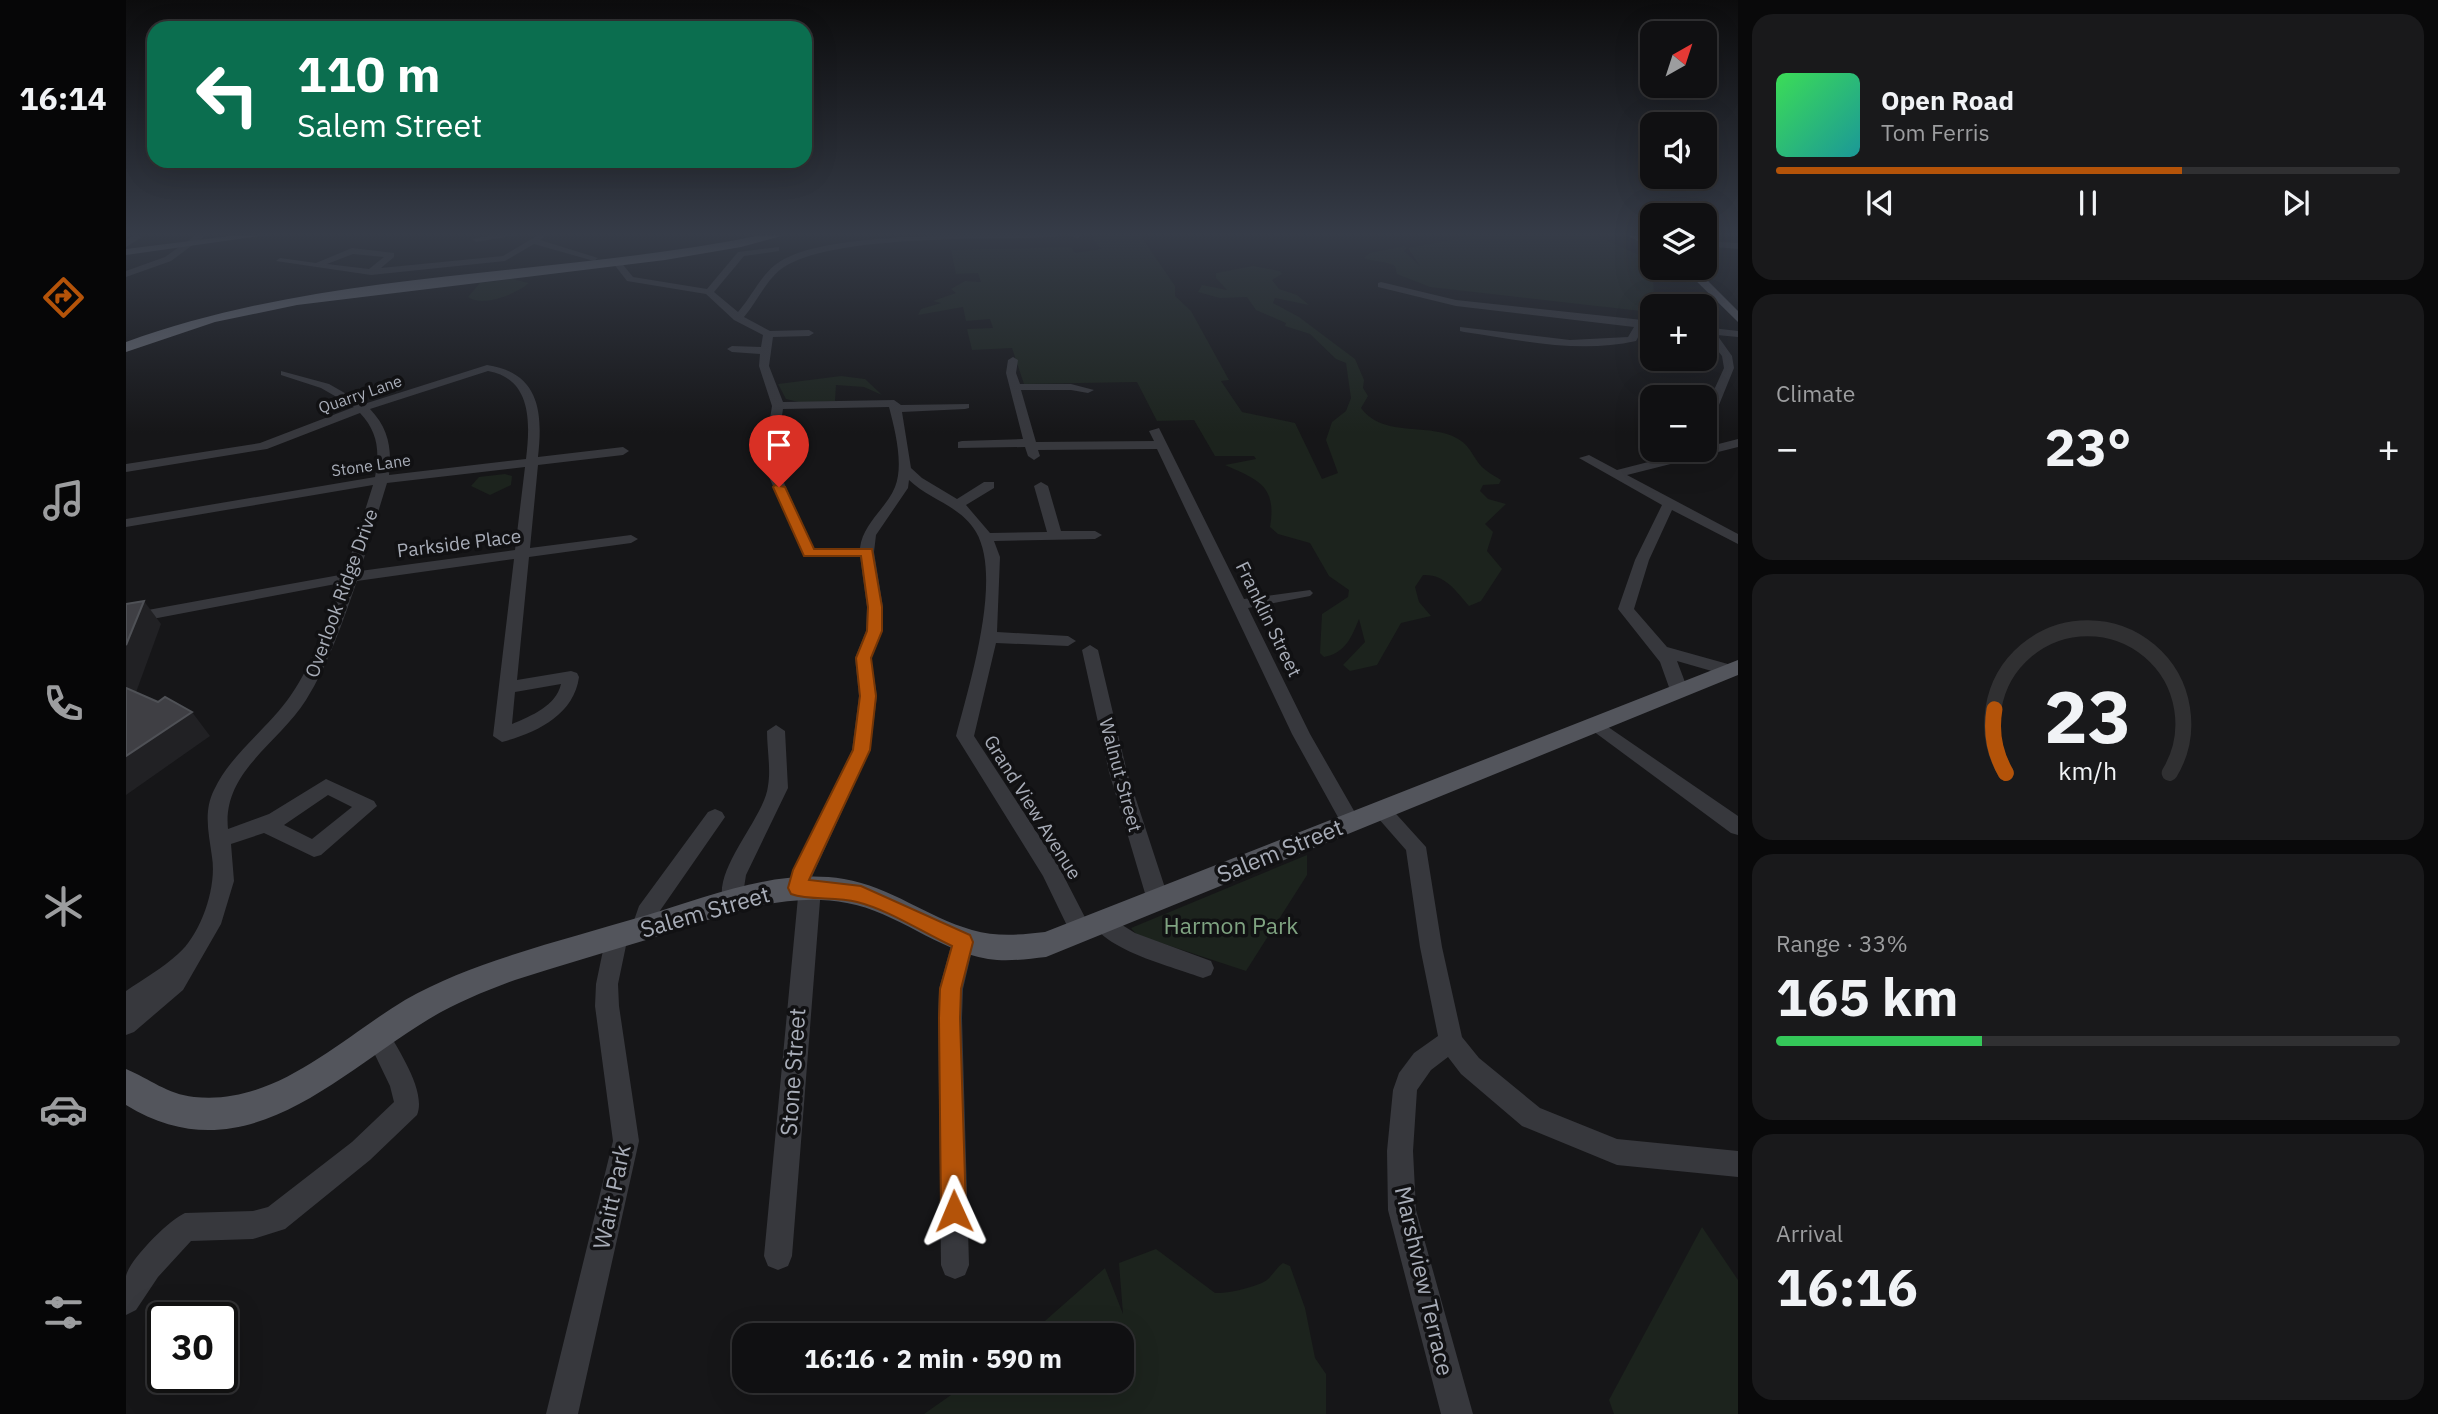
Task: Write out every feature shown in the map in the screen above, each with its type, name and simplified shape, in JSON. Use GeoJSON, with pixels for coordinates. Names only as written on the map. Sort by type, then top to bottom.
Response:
{"type":"FeatureCollection","features":[{"type":"Feature","properties":{"kind":"highway"},"geometry":{"type":"LineString","coordinates":[[126,344],[218,312],[272,301]]}},
{"type":"Feature","properties":{"kind":"highway"},"geometry":{"type":"LineString","coordinates":[[126,344],[213,317],[289,301]]}},
{"type":"Feature","properties":{"kind":"main road"},"geometry":{"type":"LineString","coordinates":[[1731,305],[1738,318]]}},
{"type":"Feature","properties":{"kind":"main road","name":"Salem Street"},"geometry":{"type":"LineString","coordinates":[[126,1085],[150,1102],[176,1112],[205,1114],[238,1111],[267,1103],[297,1088],[427,1004],[474,982],[733,901],[804,888],[849,891],[872,898],[963,942],[982,947],[1014,949],[1046,944],[1734,669]]}},
{"type":"Feature","properties":{"kind":"street"},"geometry":{"type":"LineString","coordinates":[[719,301],[738,318],[768,334],[809,333]]}},
{"type":"Feature","properties":{"kind":"street"},"geometry":{"type":"LineString","coordinates":[[738,318],[751,301]]}},
{"type":"Feature","properties":{"kind":"street"},"geometry":{"type":"LineString","coordinates":[[1451,301],[1638,322],[1639,327],[1632,339],[1605,342],[1558,341],[1464,329]]}},
{"type":"Feature","properties":{"kind":"street"},"geometry":{"type":"LineString","coordinates":[[1717,331],[1738,334]]}},
{"type":"Feature","properties":{"kind":"street"},"geometry":{"type":"LineString","coordinates":[[768,334],[765,374],[773,385],[778,406],[769,464],[809,553],[867,552],[869,535],[877,520],[892,506],[901,488],[905,469],[894,403],[778,406]]}},
{"type":"Feature","properties":{"kind":"street"},"geometry":{"type":"LineString","coordinates":[[1717,343],[1727,356],[1733,371],[1717,401]]}},
{"type":"Feature","properties":{"kind":"street"},"geometry":{"type":"LineString","coordinates":[[732,349],[767,351]]}},
{"type":"Feature","properties":{"kind":"street"},"geometry":{"type":"LineString","coordinates":[[962,445],[1032,448],[1011,373],[1013,360]]}},
{"type":"Feature","properties":{"kind":"street","name":"Quarry Lane"},"geometry":{"type":"LineString","coordinates":[[126,468],[263,446],[362,408],[487,368],[496,368],[518,384],[534,406],[534,462]]}},
{"type":"Feature","properties":{"kind":"street","name":"Overlook Ridge Drive"},"geometry":{"type":"LineString","coordinates":[[126,1024],[174,984],[216,914],[224,868],[218,840],[217,808],[223,790],[236,770],[285,716],[310,681],[349,577],[380,480],[385,453],[379,429],[362,408],[341,392],[285,373]]}},
{"type":"Feature","properties":{"kind":"street"},"geometry":{"type":"LineString","coordinates":[[1016,387],[1070,387],[1088,390]]}},
{"type":"Feature","properties":{"kind":"street"},"geometry":{"type":"LineString","coordinates":[[895,409],[965,406]]}},
{"type":"Feature","properties":{"kind":"street","name":"Franklin Street"},"geometry":{"type":"LineString","coordinates":[[1032,448],[1158,438],[1301,734],[1352,823]]}},
{"type":"Feature","properties":{"kind":"street"},"geometry":{"type":"LineString","coordinates":[[1717,447],[1738,443]]}},
{"type":"Feature","properties":{"kind":"street","name":"Stone Lane"},"geometry":{"type":"LineString","coordinates":[[126,523],[380,480],[623,451]]}},
{"type":"Feature","properties":{"kind":"street"},"geometry":{"type":"LineString","coordinates":[[1585,458],[1737,538]]}},
{"type":"Feature","properties":{"kind":"street"},"geometry":{"type":"LineString","coordinates":[[508,687],[571,677],[571,688],[566,699],[553,710],[502,736],[534,462]]}},
{"type":"Feature","properties":{"kind":"street"},"geometry":{"type":"LineString","coordinates":[[1618,474],[1659,462]]}},
{"type":"Feature","properties":{"kind":"street"},"geometry":{"type":"LineString","coordinates":[[905,469],[917,481],[957,505],[987,537],[1096,535]]}},
{"type":"Feature","properties":{"kind":"street"},"geometry":{"type":"LineString","coordinates":[[957,505],[989,485]]}},
{"type":"Feature","properties":{"kind":"street"},"geometry":{"type":"LineString","coordinates":[[1041,486],[1055,536]]}},
{"type":"Feature","properties":{"kind":"street"},"geometry":{"type":"LineString","coordinates":[[1673,504],[1666,508],[1642,560],[1626,609],[1668,660],[1679,690]]}},
{"type":"Feature","properties":{"kind":"street","name":"Grand View Avenue"},"geometry":{"type":"LineString","coordinates":[[987,537],[993,556],[989,637],[965,736],[1051,872],[1092,926]]}},
{"type":"Feature","properties":{"kind":"street","name":"Parkside Place"},"geometry":{"type":"LineString","coordinates":[[126,619],[349,577],[631,539]]}},
{"type":"Feature","properties":{"kind":"street","name":"Stone Street"},"geometry":{"type":"LineString","coordinates":[[778,1256],[792,1106],[803,870],[861,750],[868,696],[863,658],[874,631],[875,619],[867,552]]}},
{"type":"Feature","properties":{"kind":"street"},"geometry":{"type":"LineString","coordinates":[[1239,605],[1305,593]]}},
{"type":"Feature","properties":{"kind":"street"},"geometry":{"type":"LineString","coordinates":[[989,637],[1068,641]]}},
{"type":"Feature","properties":{"kind":"street","name":"Walnut Street"},"geometry":{"type":"LineString","coordinates":[[1090,650],[1118,772],[1158,900]]}},
{"type":"Feature","properties":{"kind":"street"},"geometry":{"type":"LineString","coordinates":[[1660,651],[1734,669]]}},
{"type":"Feature","properties":{"kind":"street"},"geometry":{"type":"LineString","coordinates":[[1595,724],[1738,827]]}},
{"type":"Feature","properties":{"kind":"street"},"geometry":{"type":"LineString","coordinates":[[733,901],[736,876],[778,788],[776,731]]}},
{"type":"Feature","properties":{"kind":"street"},"geometry":{"type":"LineString","coordinates":[[1381,810],[1416,847],[1431,947],[1451,1042],[1470,1066],[1531,1117],[1616,1152],[1738,1164]]}},
{"type":"Feature","properties":{"kind":"street","name":"Waitt Park"},"geometry":{"type":"LineString","coordinates":[[562,1414],[626,1141],[607,1006],[607,984],[629,933],[715,817]]}},
{"type":"Feature","properties":{"kind":"street"},"geometry":{"type":"LineString","coordinates":[[218,840],[268,826]]}},
{"type":"Feature","properties":{"kind":"street"},"geometry":{"type":"LineString","coordinates":[[1092,926],[1203,968]]}},
{"type":"Feature","properties":{"kind":"street"},"geometry":{"type":"LineString","coordinates":[[955,1265],[950,1018],[951,989],[963,942]]}},
{"type":"Feature","properties":{"kind":"street","name":"Overlook Ridge Drive"},"geometry":{"type":"LineString","coordinates":[[126,1004],[187,960]]}},
{"type":"Feature","properties":{"kind":"street"},"geometry":{"type":"LineString","coordinates":[[126,1300],[148,1267],[185,1227],[253,1225],[275,1219],[361,1151],[408,1106],[402,1083],[377,1034]]}},
{"type":"Feature","properties":{"kind":"street","name":"Marshview Terrace"},"geometry":{"type":"LineString","coordinates":[[1451,1042],[1435,1050],[1409,1078],[1405,1090],[1400,1185],[1402,1210],[1457,1414]]}},
{"type":"Feature","properties":{"kind":"green space"},"geometry":{"type":"Polygon","coordinates":[[[933,301],[1180,301],[1191,311],[1229,380],[1221,381],[1242,412],[1295,423],[1322,479],[1338,473],[1326,440],[1332,422],[1346,411],[1351,398],[1346,363],[1336,359],[1310,334],[1285,326],[1286,323],[1256,310],[1250,301],[1274,301],[1273,303],[1299,317],[1355,359],[1368,396],[1361,408],[1369,416],[1389,426],[1436,431],[1455,437],[1482,467],[1501,480],[1499,484],[1483,485],[1480,491],[1488,499],[1506,504],[1485,524],[1493,532],[1487,551],[1502,569],[1481,601],[1469,606],[1444,580],[1423,575],[1415,587],[1419,602],[1431,616],[1401,623],[1377,665],[1350,671],[1343,665],[1365,642],[1359,619],[1343,648],[1324,657],[1320,653],[1322,614],[1348,597],[1349,590],[1329,576],[1310,543],[1278,534],[1270,527],[1271,502],[1268,493],[1256,480],[1225,465],[1256,459],[1254,456],[1215,456],[1194,420],[1157,421],[1137,382],[1024,384],[1012,348],[972,350],[967,329],[993,328],[990,319],[966,321],[963,307],[918,315],[921,309],[941,303],[933,301]]]}},
{"type":"Feature","properties":{"kind":"green space"},"geometry":{"type":"Polygon","coordinates":[[[1553,301],[1640,301],[1640,311],[1553,301]]]}},
{"type":"Feature","properties":{"kind":"green space"},"geometry":{"type":"Polygon","coordinates":[[[841,376],[865,379],[882,395],[864,387],[836,385],[835,401],[802,403],[786,399],[778,384],[841,376]]]}},
{"type":"Feature","properties":{"kind":"green space"},"geometry":{"type":"Polygon","coordinates":[[[505,474],[512,476],[511,485],[490,495],[471,486],[479,477],[505,474]]]}},
{"type":"Feature","properties":{"kind":"green space","name":"Harmon Park"},"geometry":{"type":"Polygon","coordinates":[[[1307,855],[1307,875],[1246,971],[1137,935],[1131,928],[1307,855]]]}},
{"type":"Feature","properties":{"kind":"green space"},"geometry":{"type":"Polygon","coordinates":[[[1702,1227],[1738,1280],[1738,1414],[1614,1414],[1609,1400],[1702,1227]]]}},
{"type":"Feature","properties":{"kind":"green space"},"geometry":{"type":"Polygon","coordinates":[[[1156,1249],[1215,1293],[1256,1285],[1267,1280],[1283,1263],[1290,1266],[1305,1308],[1315,1358],[1326,1374],[1326,1414],[924,1414],[954,1393],[1134,1393],[1134,1323],[1043,1323],[1105,1268],[1123,1314],[1119,1263],[1156,1249]]]}},
{"type":"Feature","properties":{"kind":"building"},"geometry":{"type":"Polygon","coordinates":[[[144,601],[126,645],[126,604],[144,601]]]}},
{"type":"Feature","properties":{"kind":"building"},"geometry":{"type":"Polygon","coordinates":[[[126,688],[158,702],[165,697],[192,712],[126,756],[126,688]]]}},
{"type":"Feature","properties":{"kind":"route"},"geometry":{"type":"LineString","coordinates":[[779,487],[809,553],[820,555],[867,552],[875,607],[874,631],[863,658],[868,696],[861,750],[838,803],[803,870],[798,888],[822,888],[861,894],[883,902],[963,942],[951,989],[950,1018],[954,1211]]}}]}
